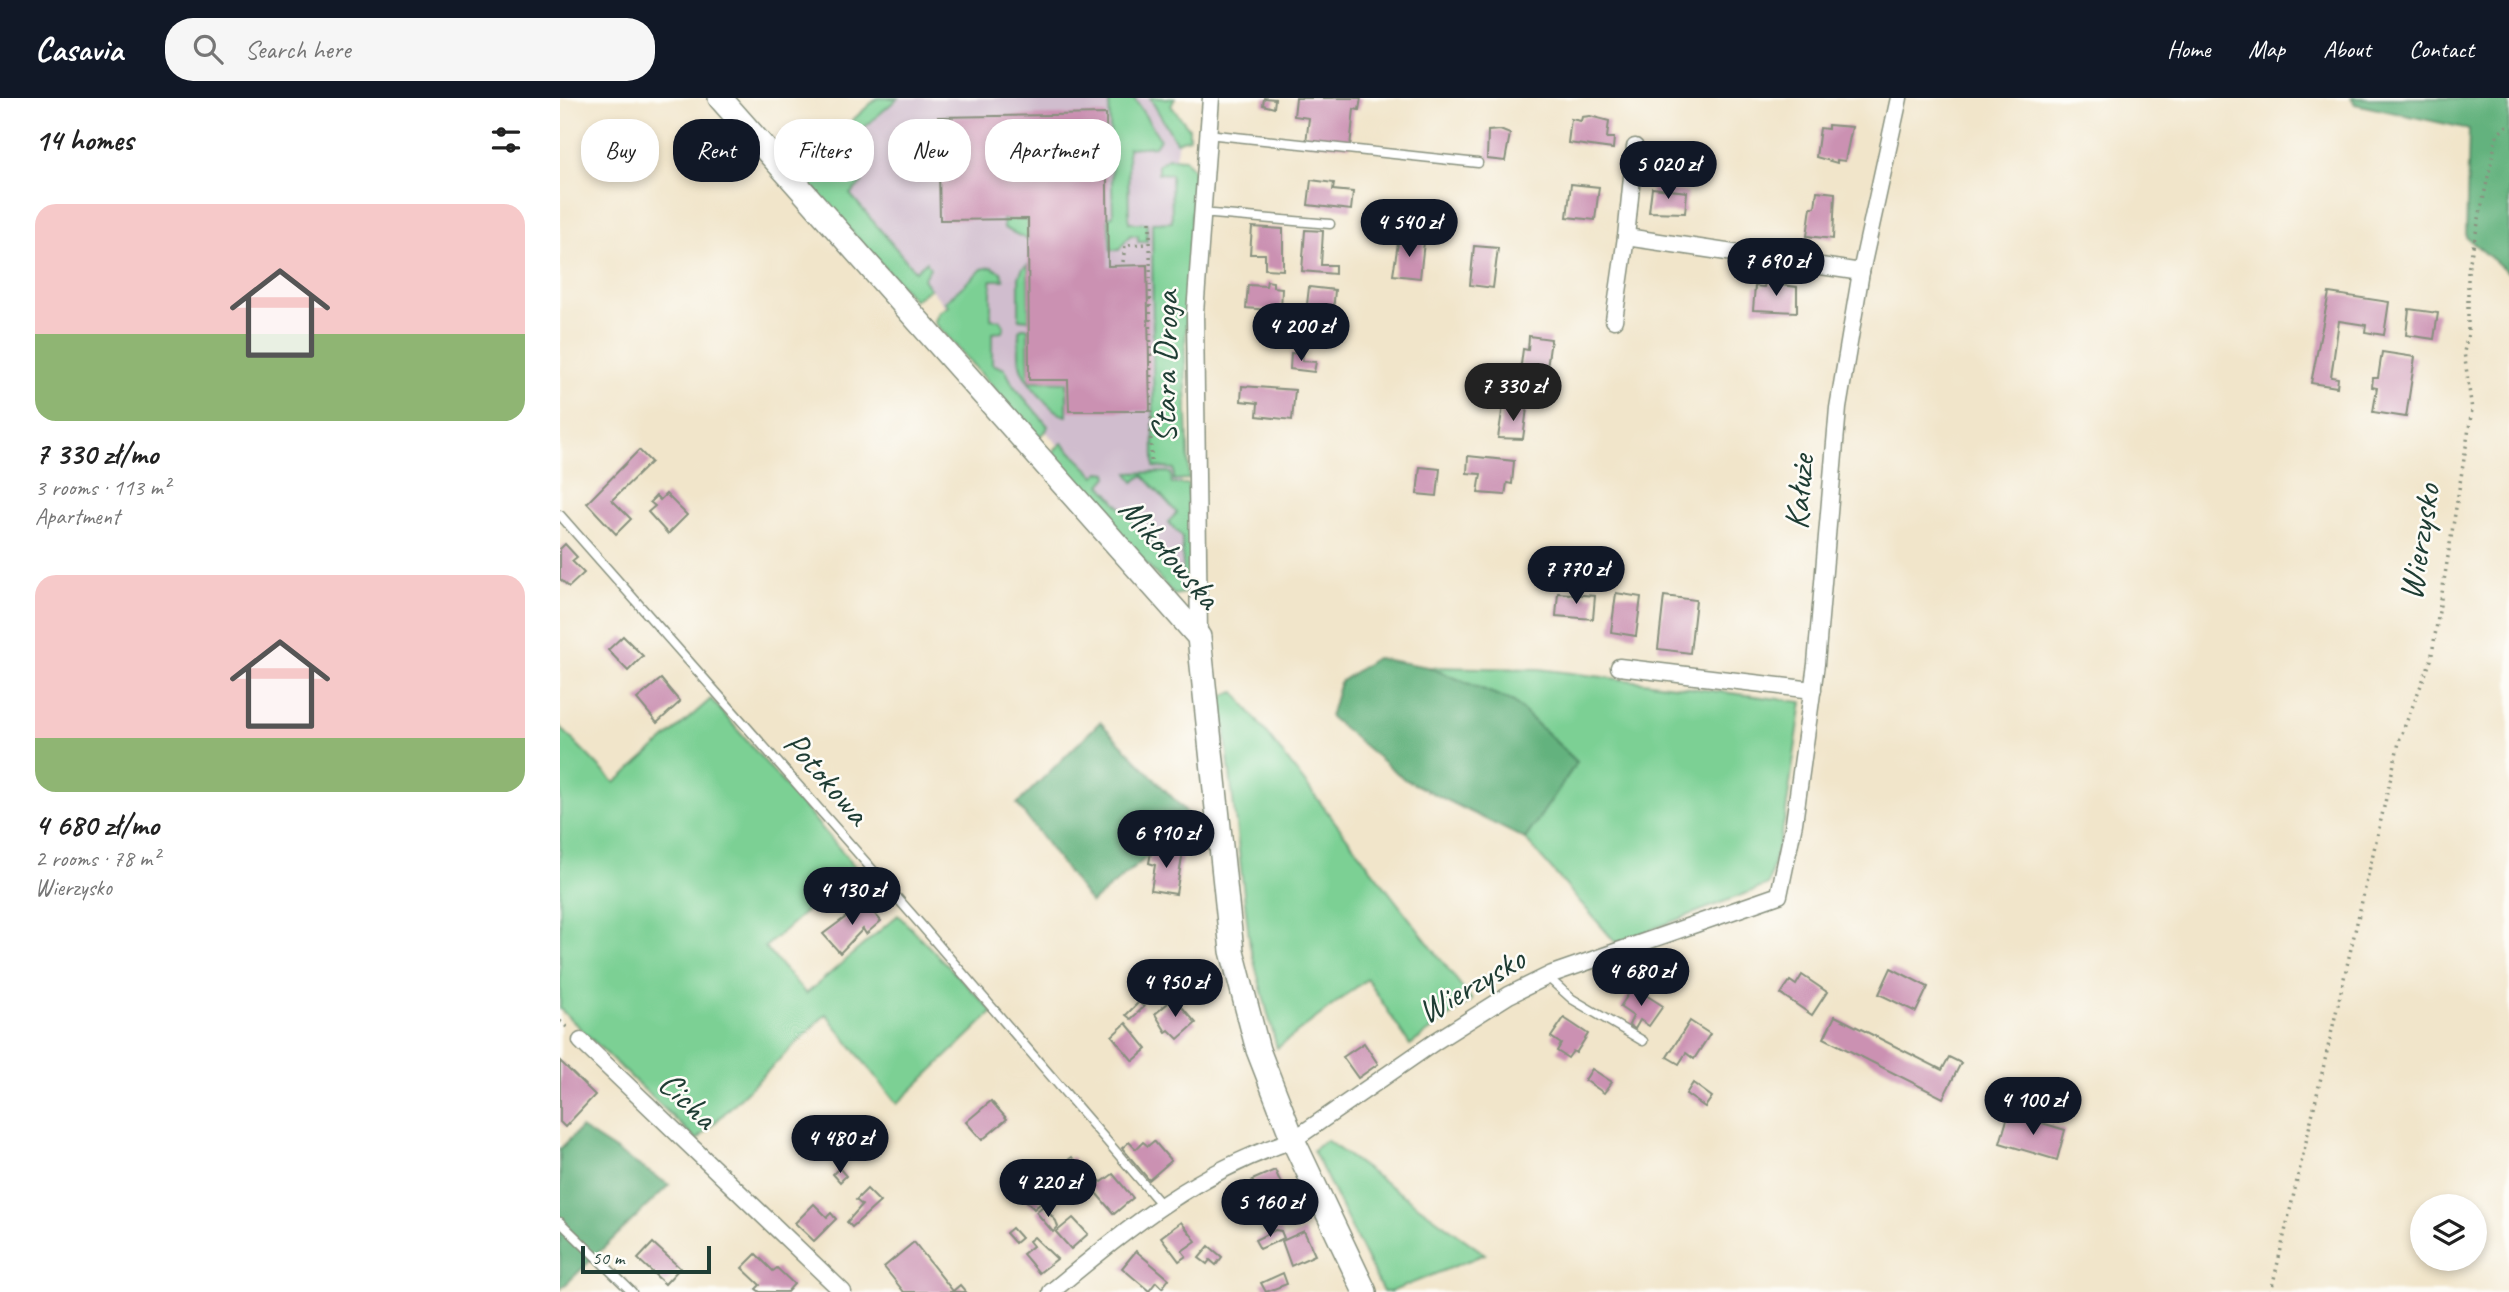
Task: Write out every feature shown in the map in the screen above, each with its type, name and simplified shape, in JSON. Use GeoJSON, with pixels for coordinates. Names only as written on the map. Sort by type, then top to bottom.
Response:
{"type":"FeatureCollection","features":[{"type":"Feature","properties":{"kind":"street","name":"Mikołowska"},"geometry":{"type":"LineString","coordinates":[[720,98],[1199,637],[1232,951],[1258,1049],[1293,1140],[1365,1292]]}},
{"type":"Feature","properties":{"kind":"street","name":"Stara Droga"},"geometry":{"type":"LineString","coordinates":[[1199,637],[1194,399],[1201,213],[1211,98]]}},
{"type":"Feature","properties":{"kind":"street","name":"Kałuże"},"geometry":{"type":"LineString","coordinates":[[1779,895],[1794,823],[1812,690],[1838,408],[1861,272],[1899,98]]}},
{"type":"Feature","properties":{"kind":"street"},"geometry":{"type":"LineString","coordinates":[[1614,320],[1626,237],[1634,147]]}},
{"type":"Feature","properties":{"kind":"street"},"geometry":{"type":"LineString","coordinates":[[1626,237],[1861,272]]}},
{"type":"Feature","properties":{"kind":"street"},"geometry":{"type":"LineString","coordinates":[[1619,667],[1812,690]]}},
{"type":"Feature","properties":{"kind":"street","name":"Wierzysko"},"geometry":{"type":"LineString","coordinates":[[1051,1292],[1185,1188],[1266,1149],[1293,1140],[1436,1041],[1509,995],[1552,974],[1779,895]]}},
{"type":"Feature","properties":{"kind":"street","name":"Cicha"},"geometry":{"type":"LineString","coordinates":[[581,1041],[843,1292]]}},
{"type":"Feature","properties":{"kind":"lane"},"geometry":{"type":"LineString","coordinates":[[1207,134],[1478,163]]}},
{"type":"Feature","properties":{"kind":"lane"},"geometry":{"type":"LineString","coordinates":[[1201,213],[1330,224]]}},
{"type":"Feature","properties":{"kind":"lane","name":"Potokowa"},"geometry":{"type":"LineString","coordinates":[[560,515],[922,926],[1161,1204]]}},
{"type":"Feature","properties":{"kind":"lane"},"geometry":{"type":"LineString","coordinates":[[1552,974],[1552,981],[1572,999],[1643,1041]]}},
{"type":"Feature","properties":{"kind":"lane"},"geometry":{"type":"LineString","coordinates":[[560,1222],[632,1292]]}},
{"type":"Feature","properties":{"kind":"path","name":"Wierzysko"},"geometry":{"type":"LineString","coordinates":[[2272,1292],[2400,738],[2431,660],[2472,410],[2464,352],[2468,334],[2468,270],[2482,193],[2497,135],[2509,124]]}},
{"type":"Feature","properties":{"kind":"path"},"geometry":{"type":"LineString","coordinates":[[1150,221],[1152,464]]}},
{"type":"Feature","properties":{"kind":"path"},"geometry":{"type":"LineString","coordinates":[[1123,262],[1125,245],[1150,244]]}},
{"type":"Feature","properties":{"kind":"shaded area"},"geometry":{"type":"Polygon","coordinates":[[[877,98],[1165,98],[1189,128],[1189,138],[1178,142],[1175,157],[1185,161],[1175,273],[1183,570],[1174,577],[941,312],[946,307],[849,193],[862,182],[874,182],[874,119],[853,119],[877,98]]]}},
{"type":"Feature","properties":{"kind":"green space"},"geometry":{"type":"Polygon","coordinates":[[[877,98],[898,98],[874,119],[854,119],[877,98]]]}},
{"type":"Feature","properties":{"kind":"green space"},"geometry":{"type":"Polygon","coordinates":[[[1109,98],[1134,98],[1160,139],[1155,146],[1128,148],[1129,223],[1147,223],[1147,242],[1138,242],[1138,236],[1130,235],[1119,250],[1111,250],[1108,217],[1113,216],[1112,182],[1121,182],[1121,119],[1110,119],[1109,98]]]}},
{"type":"Feature","properties":{"kind":"green space"},"geometry":{"type":"Polygon","coordinates":[[[1150,98],[1175,98],[1171,106],[1189,128],[1189,138],[1176,142],[1150,98]]]}},
{"type":"Feature","properties":{"kind":"green space"},"geometry":{"type":"Polygon","coordinates":[[[2351,98],[2509,98],[2509,273],[2466,237],[2469,129],[2355,104],[2351,98]]]}},
{"type":"Feature","properties":{"kind":"green space"},"geometry":{"type":"Polygon","coordinates":[[[1168,158],[1185,159],[1194,171],[1185,350],[1189,479],[1174,480],[1174,469],[1154,467],[1152,223],[1172,222],[1171,174],[1158,173],[1158,165],[1168,158]]]}},
{"type":"Feature","properties":{"kind":"green space"},"geometry":{"type":"Polygon","coordinates":[[[806,182],[863,182],[850,194],[915,271],[926,262],[930,268],[923,279],[930,289],[914,300],[806,182]]]}},
{"type":"Feature","properties":{"kind":"green space"},"geometry":{"type":"Polygon","coordinates":[[[1003,219],[1028,219],[1028,240],[1004,228],[1003,219]]]}},
{"type":"Feature","properties":{"kind":"green space"},"geometry":{"type":"Polygon","coordinates":[[[1028,265],[1029,320],[1019,319],[1019,277],[1023,268],[1028,265]]]}},
{"type":"Feature","properties":{"kind":"green space"},"geometry":{"type":"Polygon","coordinates":[[[991,267],[1001,272],[1004,280],[991,280],[991,319],[1000,320],[1004,326],[1002,332],[992,333],[992,364],[1005,369],[1013,385],[1048,426],[1038,437],[934,322],[939,312],[949,306],[945,302],[982,269],[991,267]]]}},
{"type":"Feature","properties":{"kind":"green space"},"geometry":{"type":"Polygon","coordinates":[[[1028,328],[1029,381],[1067,382],[1067,416],[1047,403],[1032,386],[1022,370],[1019,360],[1019,330],[1028,328]]]}},
{"type":"Feature","properties":{"kind":"green space"},"geometry":{"type":"Polygon","coordinates":[[[1062,443],[1095,476],[1100,472],[1107,473],[1108,477],[1101,485],[1178,574],[1183,570],[1182,537],[1168,522],[1177,513],[1143,475],[1134,482],[1128,473],[1167,472],[1171,473],[1172,484],[1188,484],[1192,573],[1185,593],[1174,595],[1052,457],[1055,449],[1062,443]]]}},
{"type":"Feature","properties":{"kind":"green space"},"geometry":{"type":"Polygon","coordinates":[[[1376,658],[1428,667],[1514,702],[1577,762],[1525,839],[1404,779],[1330,717],[1340,682],[1376,658]]]}},
{"type":"Feature","properties":{"kind":"green space"},"geometry":{"type":"Polygon","coordinates":[[[1428,667],[1539,669],[1802,702],[1785,818],[1768,885],[1616,943],[1525,839],[1577,762],[1514,702],[1428,667]]]}},
{"type":"Feature","properties":{"kind":"green space"},"geometry":{"type":"Polygon","coordinates":[[[1235,692],[1472,1000],[1410,1045],[1367,979],[1277,1048],[1250,946],[1221,696],[1235,692]]]}},
{"type":"Feature","properties":{"kind":"green space"},"geometry":{"type":"Polygon","coordinates":[[[711,699],[856,868],[765,947],[806,994],[898,915],[993,1012],[897,1104],[826,1014],[697,1140],[560,1009],[560,727],[615,783],[711,699]]]}},
{"type":"Feature","properties":{"kind":"green space"},"geometry":{"type":"Polygon","coordinates":[[[1100,722],[1193,819],[1091,903],[1017,804],[1100,722]]]}},
{"type":"Feature","properties":{"kind":"green space"},"geometry":{"type":"Polygon","coordinates":[[[581,1128],[669,1185],[560,1290],[560,1149],[581,1128]]]}},
{"type":"Feature","properties":{"kind":"green space"},"geometry":{"type":"Polygon","coordinates":[[[1326,1140],[1485,1254],[1390,1292],[1383,1292],[1313,1150],[1326,1140]]]}},
{"type":"Feature","properties":{"kind":"building"},"geometry":{"type":"Polygon","coordinates":[[[1264,98],[1275,99],[1274,108],[1263,105],[1264,98]]]}},
{"type":"Feature","properties":{"kind":"building"},"geometry":{"type":"Polygon","coordinates":[[[1296,98],[1361,98],[1359,110],[1354,109],[1350,147],[1306,143],[1309,118],[1294,116],[1296,98]]]}},
{"type":"Feature","properties":{"kind":"building"},"geometry":{"type":"Polygon","coordinates":[[[1106,114],[1106,119],[985,119],[985,182],[1107,182],[1108,266],[1147,265],[1150,411],[1069,411],[1068,380],[1029,380],[1028,219],[940,220],[939,182],[971,182],[971,119],[938,117],[1106,114]]]}},
{"type":"Feature","properties":{"kind":"building"},"geometry":{"type":"Polygon","coordinates":[[[1590,116],[1609,121],[1607,138],[1614,138],[1613,149],[1568,143],[1571,119],[1581,121],[1582,117],[1590,116]]]}},
{"type":"Feature","properties":{"kind":"building"},"geometry":{"type":"Polygon","coordinates":[[[1828,125],[1852,127],[1845,161],[1837,160],[1837,163],[1816,157],[1820,128],[1828,129],[1828,125]]]}},
{"type":"Feature","properties":{"kind":"building"},"geometry":{"type":"Polygon","coordinates":[[[1500,130],[1510,134],[1505,161],[1487,159],[1488,131],[1500,130]]]}},
{"type":"Feature","properties":{"kind":"building"},"geometry":{"type":"Polygon","coordinates":[[[1311,180],[1334,183],[1333,190],[1353,192],[1351,210],[1308,205],[1311,180]]]}},
{"type":"Feature","properties":{"kind":"building"},"geometry":{"type":"Polygon","coordinates":[[[1571,184],[1599,187],[1595,220],[1567,217],[1571,184]]]}},
{"type":"Feature","properties":{"kind":"building"},"geometry":{"type":"Polygon","coordinates":[[[1652,188],[1687,192],[1685,213],[1649,212],[1652,188]]]}},
{"type":"Feature","properties":{"kind":"building"},"geometry":{"type":"Polygon","coordinates":[[[1817,191],[1835,193],[1833,239],[1807,236],[1811,207],[1815,207],[1817,191]]]}},
{"type":"Feature","properties":{"kind":"building"},"geometry":{"type":"Polygon","coordinates":[[[1252,227],[1283,229],[1283,270],[1265,269],[1265,254],[1250,254],[1252,227]]]}},
{"type":"Feature","properties":{"kind":"building"},"geometry":{"type":"Polygon","coordinates":[[[1305,230],[1323,231],[1321,265],[1335,265],[1335,274],[1302,271],[1305,230]]]}},
{"type":"Feature","properties":{"kind":"building"},"geometry":{"type":"Polygon","coordinates":[[[1419,240],[1424,242],[1420,278],[1393,275],[1398,243],[1419,240]]]}},
{"type":"Feature","properties":{"kind":"building"},"geometry":{"type":"Polygon","coordinates":[[[1474,246],[1498,248],[1493,288],[1470,285],[1474,246]]]}},
{"type":"Feature","properties":{"kind":"building"},"geometry":{"type":"Polygon","coordinates":[[[1267,281],[1273,282],[1273,287],[1282,288],[1281,311],[1246,308],[1248,285],[1266,286],[1267,281]]]}},
{"type":"Feature","properties":{"kind":"building"},"geometry":{"type":"Polygon","coordinates":[[[1765,283],[1797,287],[1797,312],[1753,310],[1755,286],[1764,287],[1765,283]]]}},
{"type":"Feature","properties":{"kind":"building"},"geometry":{"type":"Polygon","coordinates":[[[1309,287],[1335,290],[1332,324],[1305,322],[1309,287]]]}},
{"type":"Feature","properties":{"kind":"building"},"geometry":{"type":"Polygon","coordinates":[[[2329,293],[2389,302],[2384,335],[2365,332],[2366,325],[2339,321],[2331,377],[2338,378],[2337,387],[2311,383],[2329,293]]]}},
{"type":"Feature","properties":{"kind":"building"},"geometry":{"type":"Polygon","coordinates":[[[2409,309],[2438,313],[2434,339],[2406,335],[2409,309]]]}},
{"type":"Feature","properties":{"kind":"building"},"geometry":{"type":"Polygon","coordinates":[[[1529,336],[1551,339],[1545,383],[1519,380],[1523,349],[1528,350],[1529,336]]]}},
{"type":"Feature","properties":{"kind":"building"},"geometry":{"type":"Polygon","coordinates":[[[2382,352],[2415,357],[2406,417],[2373,412],[2377,388],[2372,387],[2373,378],[2378,378],[2382,352]]]}},
{"type":"Feature","properties":{"kind":"building"},"geometry":{"type":"Polygon","coordinates":[[[1291,353],[1303,354],[1302,361],[1316,362],[1314,372],[1290,369],[1291,353]]]}},
{"type":"Feature","properties":{"kind":"building"},"geometry":{"type":"Polygon","coordinates":[[[1242,386],[1295,390],[1292,420],[1257,416],[1258,403],[1241,401],[1242,386]]]}},
{"type":"Feature","properties":{"kind":"building"},"geometry":{"type":"Polygon","coordinates":[[[1503,406],[1527,408],[1523,439],[1498,438],[1503,406]]]}},
{"type":"Feature","properties":{"kind":"building"},"geometry":{"type":"Polygon","coordinates":[[[639,450],[651,462],[612,500],[631,519],[616,534],[587,503],[639,450]]]}},
{"type":"Feature","properties":{"kind":"building"},"geometry":{"type":"Polygon","coordinates":[[[1468,456],[1514,461],[1512,484],[1507,483],[1505,495],[1478,493],[1481,474],[1467,473],[1468,456]]]}},
{"type":"Feature","properties":{"kind":"building"},"geometry":{"type":"Polygon","coordinates":[[[1420,467],[1440,469],[1437,496],[1417,494],[1420,467]]]}},
{"type":"Feature","properties":{"kind":"building"},"geometry":{"type":"Polygon","coordinates":[[[666,494],[687,515],[668,534],[648,512],[655,506],[650,502],[656,496],[660,500],[666,494]]]}},
{"type":"Feature","properties":{"kind":"building"},"geometry":{"type":"Polygon","coordinates":[[[565,544],[577,557],[572,561],[584,573],[569,587],[560,579],[560,549],[565,544]]]}},
{"type":"Feature","properties":{"kind":"building"},"geometry":{"type":"Polygon","coordinates":[[[1558,593],[1595,596],[1593,619],[1556,616],[1558,593]]]}},
{"type":"Feature","properties":{"kind":"building"},"geometry":{"type":"Polygon","coordinates":[[[1616,593],[1641,597],[1636,636],[1611,632],[1616,593]]]}},
{"type":"Feature","properties":{"kind":"building"},"geometry":{"type":"Polygon","coordinates":[[[1664,596],[1696,600],[1690,653],[1658,649],[1664,596]]]}},
{"type":"Feature","properties":{"kind":"building"},"geometry":{"type":"Polygon","coordinates":[[[623,636],[643,656],[628,671],[608,650],[623,636]]]}},
{"type":"Feature","properties":{"kind":"building"},"geometry":{"type":"Polygon","coordinates":[[[661,679],[680,702],[657,723],[637,699],[661,679]]]}},
{"type":"Feature","properties":{"kind":"building"},"geometry":{"type":"Polygon","coordinates":[[[1158,846],[1183,851],[1176,894],[1151,890],[1155,865],[1149,863],[1151,852],[1157,853],[1158,846]]]}},
{"type":"Feature","properties":{"kind":"building"},"geometry":{"type":"Polygon","coordinates":[[[865,903],[881,921],[866,934],[863,929],[840,953],[823,934],[865,903]]]}},
{"type":"Feature","properties":{"kind":"building"},"geometry":{"type":"Polygon","coordinates":[[[1891,968],[1928,987],[1916,1012],[1879,994],[1891,968]]]}},
{"type":"Feature","properties":{"kind":"building"},"geometry":{"type":"Polygon","coordinates":[[[1802,975],[1827,992],[1812,1015],[1781,994],[1790,981],[1796,985],[1802,975]]]}},
{"type":"Feature","properties":{"kind":"building"},"geometry":{"type":"Polygon","coordinates":[[[1633,987],[1663,1006],[1649,1026],[1640,1020],[1635,1029],[1629,1025],[1633,1016],[1620,1007],[1633,987]]]}},
{"type":"Feature","properties":{"kind":"building"},"geometry":{"type":"Polygon","coordinates":[[[1174,998],[1196,1023],[1178,1039],[1169,1030],[1166,1032],[1155,1014],[1174,998]]]}},
{"type":"Feature","properties":{"kind":"building"},"geometry":{"type":"Polygon","coordinates":[[[1139,1002],[1144,1007],[1131,1019],[1126,1015],[1139,1002]]]}},
{"type":"Feature","properties":{"kind":"building"},"geometry":{"type":"Polygon","coordinates":[[[1835,1016],[1942,1070],[1949,1057],[1961,1063],[1943,1098],[1824,1038],[1835,1016]]]}},
{"type":"Feature","properties":{"kind":"building"},"geometry":{"type":"Polygon","coordinates":[[[1564,1018],[1588,1034],[1576,1053],[1573,1051],[1568,1058],[1557,1051],[1561,1044],[1551,1037],[1564,1018]]]}},
{"type":"Feature","properties":{"kind":"building"},"geometry":{"type":"Polygon","coordinates":[[[1690,1021],[1710,1034],[1694,1059],[1686,1053],[1679,1064],[1667,1057],[1690,1021]]]}},
{"type":"Feature","properties":{"kind":"building"},"geometry":{"type":"Polygon","coordinates":[[[1126,1023],[1147,1049],[1133,1061],[1112,1036],[1126,1023]]]}},
{"type":"Feature","properties":{"kind":"building"},"geometry":{"type":"Polygon","coordinates":[[[1364,1043],[1378,1064],[1358,1078],[1343,1057],[1364,1043]]]}},
{"type":"Feature","properties":{"kind":"building"},"geometry":{"type":"Polygon","coordinates":[[[560,1061],[595,1095],[565,1127],[560,1122],[560,1061]]]}},
{"type":"Feature","properties":{"kind":"building"},"geometry":{"type":"Polygon","coordinates":[[[1592,1069],[1612,1082],[1604,1093],[1585,1080],[1592,1069]]]}},
{"type":"Feature","properties":{"kind":"building"},"geometry":{"type":"Polygon","coordinates":[[[1693,1083],[1712,1097],[1705,1107],[1686,1094],[1693,1083]]]}},
{"type":"Feature","properties":{"kind":"building"},"geometry":{"type":"Polygon","coordinates":[[[991,1101],[1007,1119],[982,1140],[966,1122],[991,1101]]]}},
{"type":"Feature","properties":{"kind":"building"},"geometry":{"type":"Polygon","coordinates":[[[2009,1113],[2065,1130],[2057,1160],[2000,1143],[2009,1113]]]}},
{"type":"Feature","properties":{"kind":"building"},"geometry":{"type":"Polygon","coordinates":[[[1154,1141],[1171,1161],[1149,1180],[1122,1148],[1129,1142],[1136,1149],[1143,1142],[1148,1146],[1154,1141]]]}},
{"type":"Feature","properties":{"kind":"building"},"geometry":{"type":"Polygon","coordinates":[[[1072,1157],[1088,1177],[1077,1185],[1061,1165],[1072,1157]]]}},
{"type":"Feature","properties":{"kind":"building"},"geometry":{"type":"Polygon","coordinates":[[[839,1168],[846,1176],[840,1182],[833,1174],[839,1168]]]}},
{"type":"Feature","properties":{"kind":"building"},"geometry":{"type":"Polygon","coordinates":[[[1275,1170],[1296,1217],[1282,1224],[1279,1217],[1273,1220],[1265,1202],[1247,1210],[1244,1203],[1255,1199],[1252,1194],[1258,1192],[1252,1180],[1275,1170]]]}},
{"type":"Feature","properties":{"kind":"building"},"geometry":{"type":"Polygon","coordinates":[[[1113,1174],[1133,1198],[1114,1214],[1090,1186],[1096,1178],[1102,1182],[1113,1174]]]}},
{"type":"Feature","properties":{"kind":"building"},"geometry":{"type":"Polygon","coordinates":[[[867,1189],[880,1202],[852,1227],[847,1222],[862,1205],[856,1200],[867,1189]]]}},
{"type":"Feature","properties":{"kind":"building"},"geometry":{"type":"Polygon","coordinates":[[[1030,1191],[1041,1203],[1034,1209],[1023,1197],[1030,1191]]]}},
{"type":"Feature","properties":{"kind":"building"},"geometry":{"type":"Polygon","coordinates":[[[814,1204],[827,1217],[831,1213],[836,1219],[814,1241],[795,1223],[814,1204]]]}},
{"type":"Feature","properties":{"kind":"building"},"geometry":{"type":"Polygon","coordinates":[[[1043,1206],[1056,1221],[1058,1227],[1053,1232],[1036,1212],[1043,1206]]]}},
{"type":"Feature","properties":{"kind":"building"},"geometry":{"type":"Polygon","coordinates":[[[1073,1218],[1088,1234],[1071,1249],[1056,1232],[1073,1218]]]}},
{"type":"Feature","properties":{"kind":"building"},"geometry":{"type":"Polygon","coordinates":[[[1181,1222],[1196,1241],[1182,1251],[1186,1256],[1179,1261],[1161,1237],[1181,1222]]]}},
{"type":"Feature","properties":{"kind":"building"},"geometry":{"type":"Polygon","coordinates":[[[1012,1228],[1021,1238],[1015,1243],[1006,1233],[1012,1228]]]}},
{"type":"Feature","properties":{"kind":"building"},"geometry":{"type":"Polygon","coordinates":[[[1275,1230],[1281,1231],[1284,1238],[1260,1249],[1255,1240],[1275,1230]]]}},
{"type":"Feature","properties":{"kind":"building"},"geometry":{"type":"Polygon","coordinates":[[[1304,1231],[1315,1255],[1291,1266],[1282,1241],[1304,1231]]]}},
{"type":"Feature","properties":{"kind":"building"},"geometry":{"type":"Polygon","coordinates":[[[1034,1237],[1057,1259],[1039,1273],[1023,1254],[1033,1246],[1029,1241],[1034,1237]]]}},
{"type":"Feature","properties":{"kind":"building"},"geometry":{"type":"Polygon","coordinates":[[[914,1242],[953,1291],[960,1285],[966,1292],[904,1292],[884,1267],[914,1242]]]}},
{"type":"Feature","properties":{"kind":"building"},"geometry":{"type":"Polygon","coordinates":[[[653,1243],[680,1268],[665,1284],[638,1259],[653,1243]]]}},
{"type":"Feature","properties":{"kind":"building"},"geometry":{"type":"Polygon","coordinates":[[[1209,1246],[1222,1257],[1216,1265],[1210,1260],[1207,1264],[1199,1258],[1209,1246]]]}},
{"type":"Feature","properties":{"kind":"building"},"geometry":{"type":"Polygon","coordinates":[[[1136,1251],[1169,1279],[1162,1288],[1156,1282],[1149,1291],[1122,1268],[1136,1251]]]}},
{"type":"Feature","properties":{"kind":"building"},"geometry":{"type":"Polygon","coordinates":[[[756,1254],[773,1271],[777,1268],[794,1284],[787,1292],[760,1292],[756,1289],[760,1285],[742,1268],[756,1254]]]}},
{"type":"Feature","properties":{"kind":"building"},"geometry":{"type":"Polygon","coordinates":[[[1283,1273],[1287,1284],[1266,1292],[1261,1283],[1283,1273]]]}}]}
